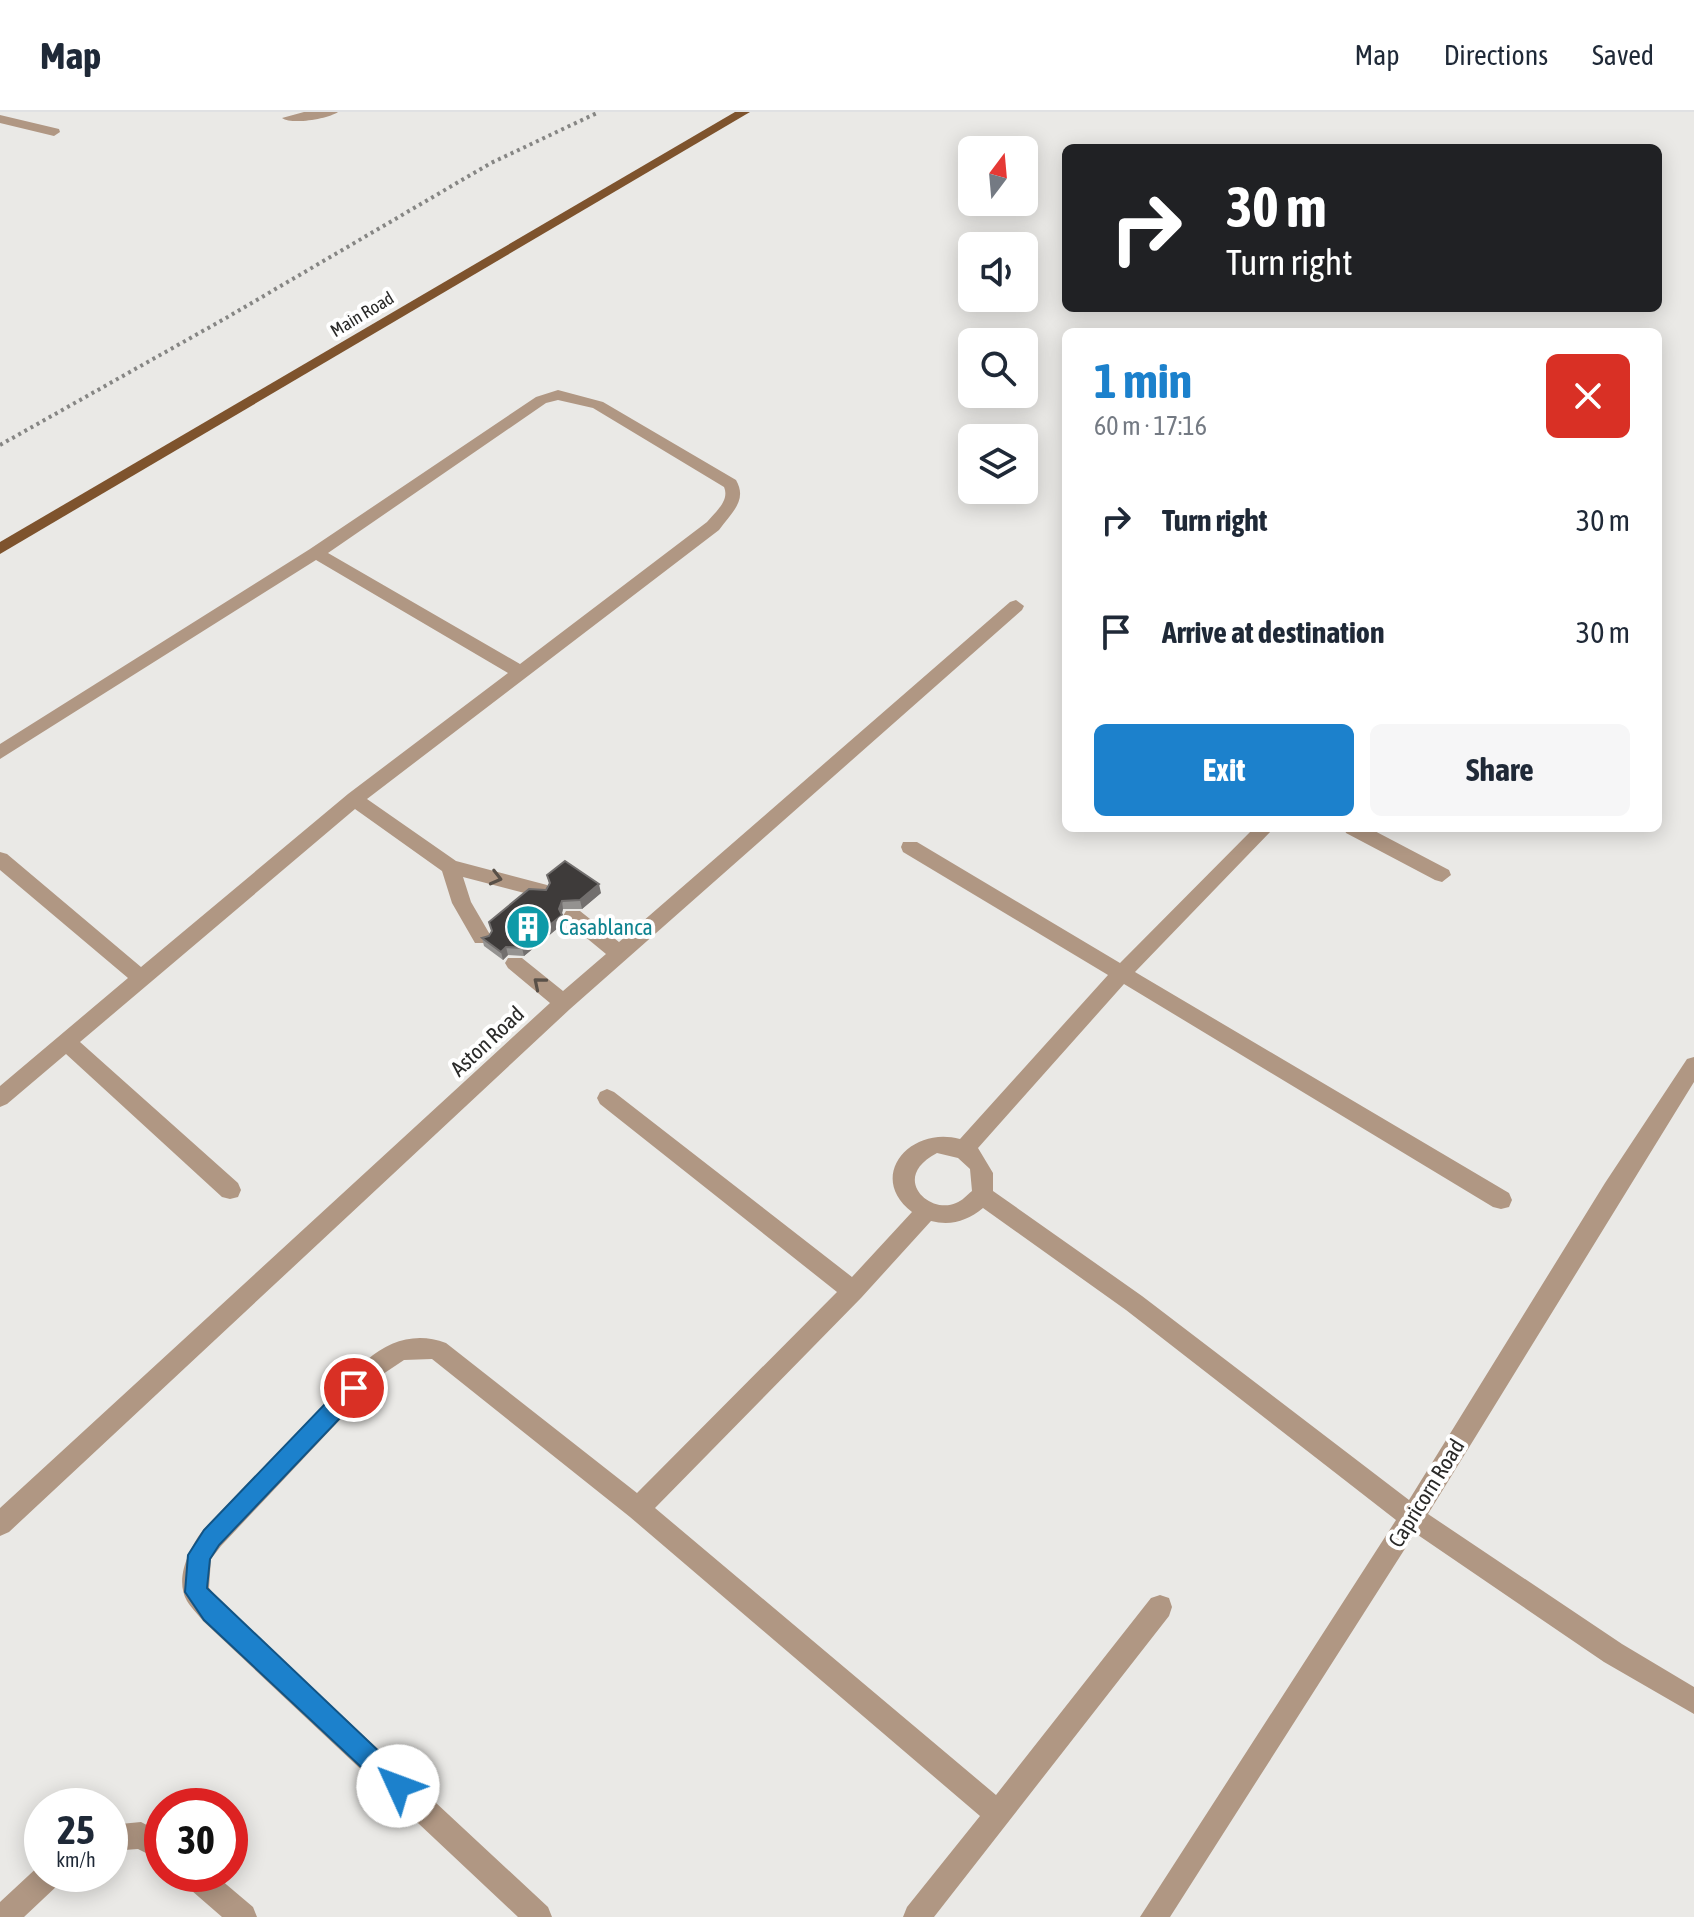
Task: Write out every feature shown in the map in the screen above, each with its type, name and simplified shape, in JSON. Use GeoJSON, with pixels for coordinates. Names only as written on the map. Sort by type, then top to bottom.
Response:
{"type":"FeatureCollection","features":[{"type":"Feature","properties":{"kind":"main road","name":"Main Road"},"geometry":{"type":"LineString","coordinates":[[0,549],[744,112]]}},
{"type":"Feature","properties":{"kind":"street"},"geometry":{"type":"LineString","coordinates":[[288,118],[332,112]]}},
{"type":"Feature","properties":{"kind":"street"},"geometry":{"type":"LineString","coordinates":[[0,119],[54,132]]}},
{"type":"Feature","properties":{"kind":"street"},"geometry":{"type":"LineString","coordinates":[[0,753],[316,553],[530,406],[558,395],[598,405],[730,484],[734,492],[732,502],[713,526],[354,799],[217,911],[68,1043],[0,1098]]}},
{"type":"Feature","properties":{"kind":"street"},"geometry":{"type":"LineString","coordinates":[[316,553],[522,673]]}},
{"type":"Feature","properties":{"kind":"street","name":"Aston Road"},"geometry":{"type":"LineString","coordinates":[[0,1524],[563,1003],[1016,606]]}},
{"type":"Feature","properties":{"kind":"street"},"geometry":{"type":"LineString","coordinates":[[354,799],[450,867],[540,890]]}},
{"type":"Feature","properties":{"kind":"street"},"geometry":{"type":"LineString","coordinates":[[964,1149],[1123,972],[1261,832]]}},
{"type":"Feature","properties":{"kind":"street"},"geometry":{"type":"LineString","coordinates":[[1361,832],[1442,875]]}},
{"type":"Feature","properties":{"kind":"street"},"geometry":{"type":"LineString","coordinates":[[910,847],[1501,1200]]}},
{"type":"Feature","properties":{"kind":"street"},"geometry":{"type":"LineString","coordinates":[[0,859],[142,979]]}},
{"type":"Feature","properties":{"kind":"street"},"geometry":{"type":"LineString","coordinates":[[450,867],[462,903],[482,938]]}},
{"type":"Feature","properties":{"kind":"street"},"geometry":{"type":"LineString","coordinates":[[573,916],[619,953]]}},
{"type":"Feature","properties":{"kind":"street"},"geometry":{"type":"LineString","coordinates":[[515,963],[563,1003]]}},
{"type":"Feature","properties":{"kind":"street"},"geometry":{"type":"LineString","coordinates":[[68,1043],[230,1190]]}},
{"type":"Feature","properties":{"kind":"street","name":"Capricorn Road"},"geometry":{"type":"LineString","coordinates":[[1154,1917],[1412,1517],[1613,1190],[1694,1065]]}},
{"type":"Feature","properties":{"kind":"street"},"geometry":{"type":"LineString","coordinates":[[607,1098],[853,1291]]}},
{"type":"Feature","properties":{"kind":"street"},"geometry":{"type":"LineString","coordinates":[[935,1144],[964,1149],[976,1157],[983,1169],[982,1195],[964,1211],[939,1215],[926,1212],[906,1193],[902,1180],[911,1156],[921,1148],[935,1144]]}},
{"type":"Feature","properties":{"kind":"street"},"geometry":{"type":"LineString","coordinates":[[982,1195],[1134,1303],[1412,1517],[1613,1653],[1694,1701]]}},
{"type":"Feature","properties":{"kind":"street"},"geometry":{"type":"LineString","coordinates":[[638,1509],[853,1291],[926,1212]]}},
{"type":"Feature","properties":{"kind":"street"},"geometry":{"type":"LineString","coordinates":[[538,1917],[212,1612],[196,1592],[199,1555],[212,1538],[375,1367],[388,1355],[403,1348],[423,1346],[438,1350],[638,1509],[998,1814]]}},
{"type":"Feature","properties":{"kind":"street"},"geometry":{"type":"LineString","coordinates":[[917,1917],[1160,1607]]}},
{"type":"Feature","properties":{"kind":"street"},"geometry":{"type":"LineString","coordinates":[[4,1917],[30,1892]]}},
{"type":"Feature","properties":{"kind":"street"},"geometry":{"type":"LineString","coordinates":[[215,1892],[243,1917]]}},
{"type":"Feature","properties":{"kind":"path"},"geometry":{"type":"LineString","coordinates":[[0,445],[226,318],[491,163],[599,112]]}},
{"type":"Feature","properties":{"kind":"building","name":"Casablanca"},"geometry":{"type":"Polygon","coordinates":[[[565,861],[599,884],[580,900],[562,901],[559,909],[562,915],[522,948],[506,947],[501,952],[482,938],[492,931],[489,922],[529,889],[546,890],[550,883],[547,875],[565,861]]]}},
{"type":"Feature","properties":{"kind":"place","name":"Casablanca"},"geometry":{"type":"Point","coordinates":[528,927]}},
{"type":"Feature","properties":{"kind":"route"},"geometry":{"type":"LineString","coordinates":[[354,1388],[212,1538],[199,1555],[196,1592],[212,1612],[398,1786]]}}]}
